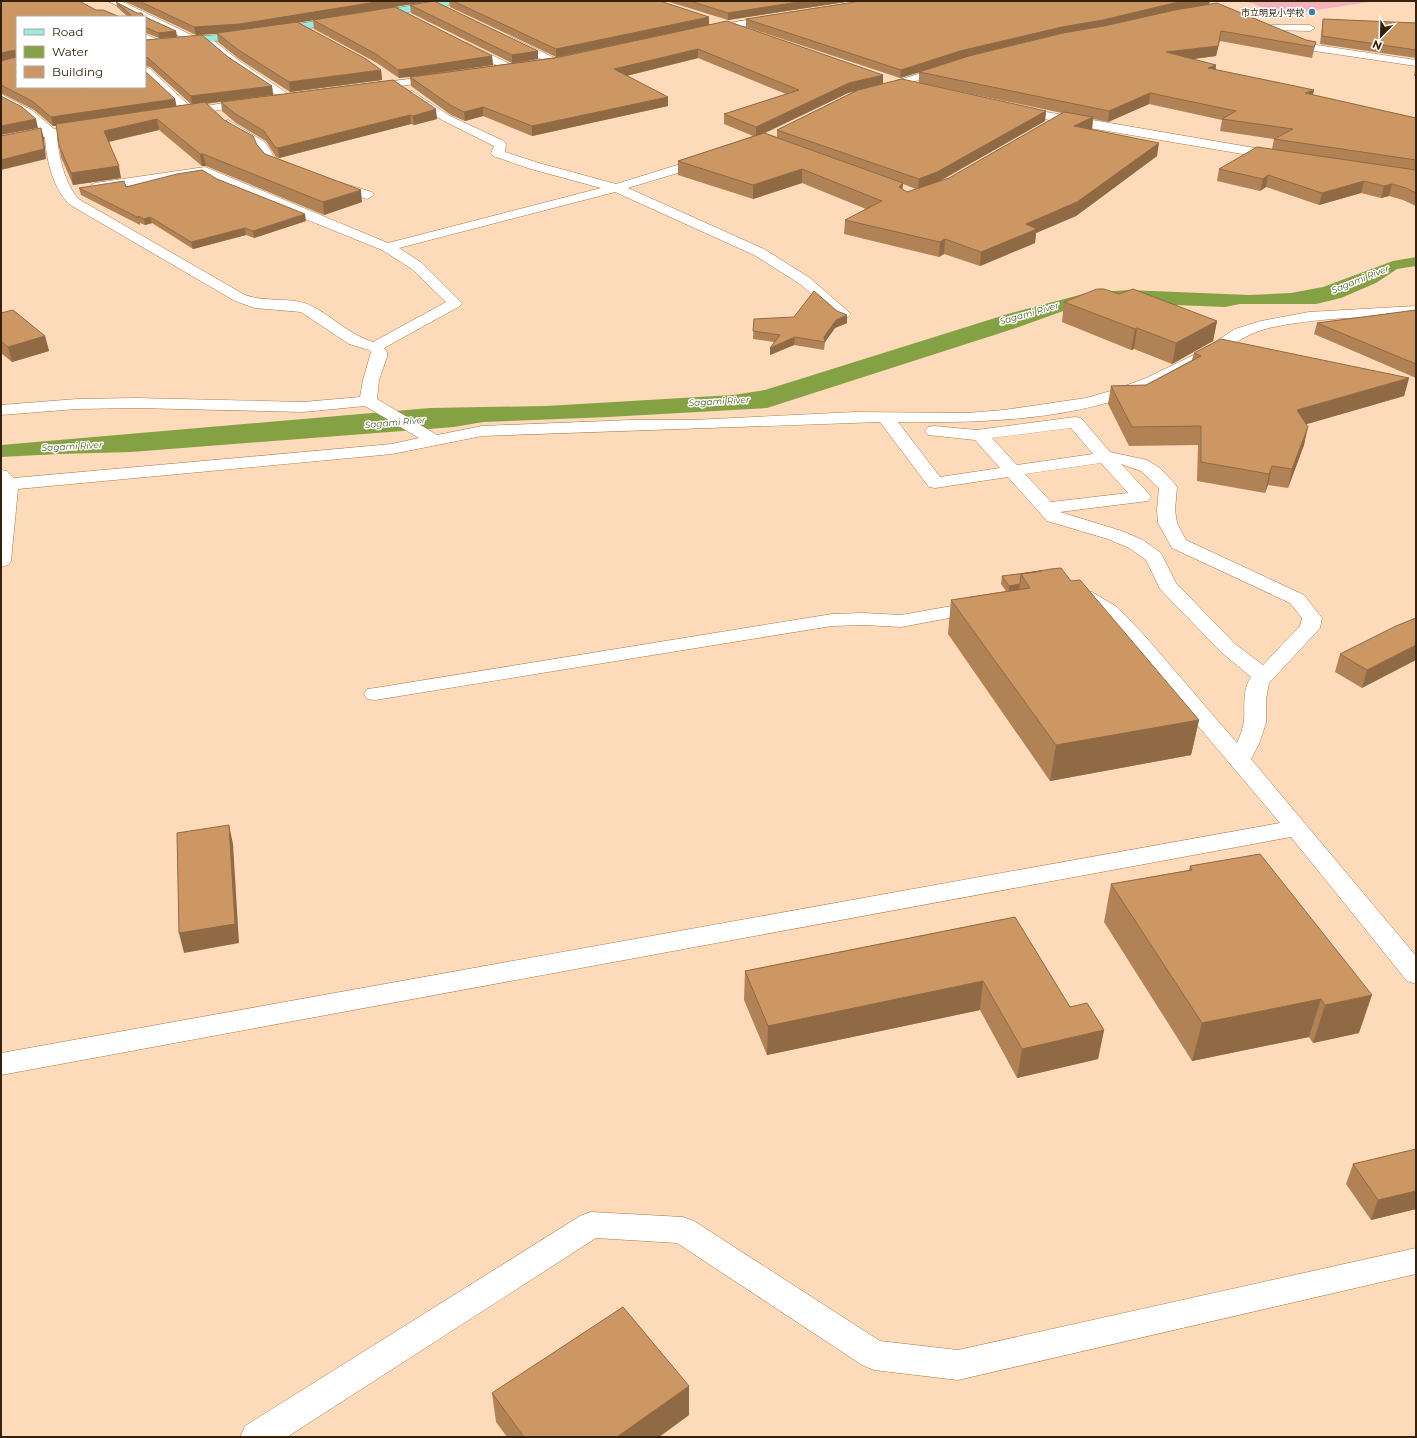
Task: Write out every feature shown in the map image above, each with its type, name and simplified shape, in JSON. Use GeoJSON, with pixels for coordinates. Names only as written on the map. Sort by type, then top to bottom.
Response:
{"type":"FeatureCollection","features":[{"type":"Feature","properties":{"kind":"main road"},"geometry":{"type":"LineString","coordinates":[[146,44],[241,36],[458,1]]}},
{"type":"Feature","properties":{"kind":"street"},"geometry":{"type":"LineString","coordinates":[[113,1],[200,39],[234,62],[292,97],[168,114]]}},
{"type":"Feature","properties":{"kind":"street"},"geometry":{"type":"LineString","coordinates":[[436,5],[453,13]]}},
{"type":"Feature","properties":{"kind":"street"},"geometry":{"type":"LineString","coordinates":[[397,11],[411,18]]}},
{"type":"Feature","properties":{"kind":"street"},"geometry":{"type":"LineString","coordinates":[[699,32],[728,25],[787,16]]}},
{"type":"Feature","properties":{"kind":"street"},"geometry":{"type":"LineString","coordinates":[[707,18],[750,32]]}},
{"type":"Feature","properties":{"kind":"street"},"geometry":{"type":"LineString","coordinates":[[300,26],[320,37]]}},
{"type":"Feature","properties":{"kind":"street"},"geometry":{"type":"LineString","coordinates":[[1310,28],[1263,29],[1308,47],[1416,62]]}},
{"type":"Feature","properties":{"kind":"street"},"geometry":{"type":"LineString","coordinates":[[492,70],[559,61],[501,36]]}},
{"type":"Feature","properties":{"kind":"street"},"geometry":{"type":"LineString","coordinates":[[146,38],[157,43]]}},
{"type":"Feature","properties":{"kind":"street"},"geometry":{"type":"LineString","coordinates":[[457,41],[510,68]]}},
{"type":"Feature","properties":{"kind":"street"},"geometry":{"type":"LineString","coordinates":[[872,91],[900,84],[957,65]]}},
{"type":"Feature","properties":{"kind":"street"},"geometry":{"type":"LineString","coordinates":[[146,71],[189,111]]}},
{"type":"Feature","properties":{"kind":"street"},"geometry":{"type":"LineString","coordinates":[[385,75],[446,118],[500,144],[500,150],[497,154],[616,188],[759,252],[805,281],[844,314]]}},
{"type":"Feature","properties":{"kind":"street"},"geometry":{"type":"LineString","coordinates":[[358,89],[455,76]]}},
{"type":"Feature","properties":{"kind":"street"},"geometry":{"type":"LineString","coordinates":[[877,76],[900,84],[922,89]]}},
{"type":"Feature","properties":{"kind":"street"},"geometry":{"type":"LineString","coordinates":[[1,97],[29,113],[51,132]]}},
{"type":"Feature","properties":{"kind":"street"},"geometry":{"type":"LineString","coordinates":[[210,108],[231,127],[261,145],[266,156],[272,161],[299,172]]}},
{"type":"Feature","properties":{"kind":"street"},"geometry":{"type":"LineString","coordinates":[[1009,108],[1060,119],[1291,158]]}},
{"type":"Feature","properties":{"kind":"street"},"geometry":{"type":"LineString","coordinates":[[1047,126],[1060,119]]}},
{"type":"Feature","properties":{"kind":"street"},"geometry":{"type":"LineString","coordinates":[[1,141],[96,125]]}},
{"type":"Feature","properties":{"kind":"street"},"geometry":{"type":"LineString","coordinates":[[51,132],[50,141],[71,199],[84,208],[240,298],[255,304],[296,306],[306,309],[354,341],[375,347],[379,357],[371,380],[372,404]]}},
{"type":"Feature","properties":{"kind":"street"},"geometry":{"type":"LineString","coordinates":[[387,247],[616,188],[719,156]]}},
{"type":"Feature","properties":{"kind":"street"},"geometry":{"type":"LineString","coordinates":[[68,191],[205,170],[231,184],[387,247],[417,266],[455,303],[375,347]]}},
{"type":"Feature","properties":{"kind":"street"},"geometry":{"type":"LineString","coordinates":[[320,180],[367,195]]}},
{"type":"Feature","properties":{"kind":"street"},"geometry":{"type":"LineString","coordinates":[[889,422],[967,418],[1047,410],[1088,403],[1152,381],[1204,356],[1240,332],[1266,324],[1309,317],[1416,310]]}},
{"type":"Feature","properties":{"kind":"street"},"geometry":{"type":"LineString","coordinates":[[1,410],[77,404],[136,403],[303,408],[372,404],[430,438]]}},
{"type":"Feature","properties":{"kind":"street"},"geometry":{"type":"LineString","coordinates":[[1,561],[5,479],[392,449],[430,438],[482,431],[692,425],[855,417],[980,435],[1075,422],[1142,497],[1047,508]]}},
{"type":"Feature","properties":{"kind":"street"},"geometry":{"type":"LineString","coordinates":[[889,422],[935,483],[1106,457],[1134,460],[1154,470],[1168,487],[1165,516],[1168,530],[1179,544],[1297,599],[1312,618],[1310,628],[1259,681],[1255,699],[1255,723],[1248,744],[1239,759]]}},
{"type":"Feature","properties":{"kind":"street"},"geometry":{"type":"LineString","coordinates":[[980,435],[1054,517],[1115,535],[1145,550],[1154,557],[1167,585],[1228,648],[1264,676]]}},
{"type":"Feature","properties":{"kind":"street"},"geometry":{"type":"LineString","coordinates":[[1053,594],[1067,593],[1085,595],[1110,610],[1239,759],[1416,974]]}},
{"type":"Feature","properties":{"kind":"street"},"geometry":{"type":"LineString","coordinates":[[375,694],[832,620],[864,619],[901,621],[1000,603]]}},
{"type":"Feature","properties":{"kind":"street"},"geometry":{"type":"LineString","coordinates":[[1,1064],[1296,828]]}},
{"type":"Feature","properties":{"kind":"street"},"geometry":{"type":"LineString","coordinates":[[257,1437],[591,1225],[683,1230],[874,1355],[958,1365],[1416,1261]]}},
{"type":"Feature","properties":{"kind":"shaded area"},"geometry":{"type":"Polygon","coordinates":[[[1245,1],[1376,1],[1283,15],[1245,1]]]}},
{"type":"Feature","properties":{"kind":"water","name":"Sagami River"},"geometry":{"type":"Polygon","coordinates":[[[1416,257],[1416,266],[1397,269],[1376,283],[1341,298],[1316,304],[1240,304],[1225,307],[1102,302],[1080,305],[1016,328],[767,408],[483,422],[454,427],[131,452],[1,457],[1,445],[430,408],[546,406],[733,395],[765,390],[1011,313],[1087,293],[1128,290],[1249,295],[1291,293],[1323,287],[1393,261],[1416,257]]]}},
{"type":"Feature","properties":{"kind":"building"},"geometry":{"type":"Polygon","coordinates":[[[1,1],[79,1],[96,10],[103,10],[118,16],[16,16],[16,57],[15,50],[1,53],[1,1]]]}},
{"type":"Feature","properties":{"kind":"building"},"geometry":{"type":"Polygon","coordinates":[[[139,1],[382,1],[240,24],[194,27],[139,1]]]}},
{"type":"Feature","properties":{"kind":"building"},"geometry":{"type":"Polygon","coordinates":[[[434,1],[538,51],[512,55],[410,5],[434,1]]]}},
{"type":"Feature","properties":{"kind":"building"},"geometry":{"type":"Polygon","coordinates":[[[453,1],[660,1],[709,17],[556,49],[453,1]]]}},
{"type":"Feature","properties":{"kind":"building"},"geometry":{"type":"Polygon","coordinates":[[[690,1],[804,1],[728,13],[690,1]]]}},
{"type":"Feature","properties":{"kind":"building"},"geometry":{"type":"Polygon","coordinates":[[[861,1],[1186,1],[1103,20],[1062,27],[960,51],[901,70],[746,19],[861,1]]]}},
{"type":"Feature","properties":{"kind":"building"},"geometry":{"type":"Polygon","coordinates":[[[116,2],[137,13],[142,13],[143,16],[132,16],[116,2]]]}},
{"type":"Feature","properties":{"kind":"building"},"geometry":{"type":"Polygon","coordinates":[[[1217,3],[1306,40],[1316,42],[1314,47],[1221,31],[1218,46],[1166,52],[1216,65],[1208,68],[1314,90],[1305,93],[1416,118],[1416,160],[1274,139],[1293,129],[1222,119],[1236,111],[1150,93],[1109,111],[919,72],[969,56],[1063,33],[1217,3]]]}},
{"type":"Feature","properties":{"kind":"building"},"geometry":{"type":"Polygon","coordinates":[[[395,7],[492,56],[398,70],[376,54],[313,20],[395,7]]]}},
{"type":"Feature","properties":{"kind":"building"},"geometry":{"type":"Polygon","coordinates":[[[146,17],[176,31],[158,33],[146,27],[146,17]]]}},
{"type":"Feature","properties":{"kind":"building"},"geometry":{"type":"Polygon","coordinates":[[[1323,19],[1416,23],[1416,50],[1322,36],[1323,19]]]}},
{"type":"Feature","properties":{"kind":"building"},"geometry":{"type":"Polygon","coordinates":[[[727,21],[883,75],[849,83],[756,127],[724,114],[799,90],[698,49],[614,69],[668,97],[532,126],[483,107],[464,112],[450,105],[410,77],[555,58],[727,21]]]}},
{"type":"Feature","properties":{"kind":"building"},"geometry":{"type":"Polygon","coordinates":[[[297,22],[366,59],[381,70],[289,82],[237,49],[217,33],[297,22]]]}},
{"type":"Feature","properties":{"kind":"building"},"geometry":{"type":"Polygon","coordinates":[[[202,35],[228,57],[272,86],[191,96],[146,57],[146,40],[202,35]]]}},
{"type":"Feature","properties":{"kind":"building"},"geometry":{"type":"Polygon","coordinates":[[[16,57],[16,88],[146,88],[146,72],[175,99],[51,117],[32,101],[1,85],[1,61],[16,57]]]}},
{"type":"Feature","properties":{"kind":"building"},"geometry":{"type":"Polygon","coordinates":[[[902,79],[1046,111],[937,172],[919,179],[777,130],[858,90],[902,79]]]}},
{"type":"Feature","properties":{"kind":"building"},"geometry":{"type":"Polygon","coordinates":[[[393,80],[436,109],[413,116],[410,115],[278,148],[275,147],[264,131],[234,113],[221,102],[393,80]]]}},
{"type":"Feature","properties":{"kind":"building"},"geometry":{"type":"Polygon","coordinates":[[[1,96],[22,107],[36,119],[1,126],[1,96]]]}},
{"type":"Feature","properties":{"kind":"building"},"geometry":{"type":"Polygon","coordinates":[[[205,102],[224,120],[253,136],[257,145],[265,154],[361,190],[323,202],[200,154],[157,119],[104,131],[119,166],[71,173],[59,145],[56,124],[205,102]]]}},
{"type":"Feature","properties":{"kind":"building"},"geometry":{"type":"Polygon","coordinates":[[[1064,112],[1093,117],[1074,126],[1159,143],[1077,202],[1026,224],[1037,229],[981,252],[945,239],[940,242],[845,220],[882,201],[802,169],[753,185],[678,161],[764,133],[903,183],[899,187],[907,192],[949,178],[1064,112]]]}},
{"type":"Feature","properties":{"kind":"building"},"geometry":{"type":"Polygon","coordinates":[[[41,128],[44,149],[1,160],[1,136],[41,128]]]}},
{"type":"Feature","properties":{"kind":"building"},"geometry":{"type":"Polygon","coordinates":[[[1257,147],[1416,170],[1416,193],[1392,184],[1384,186],[1364,181],[1322,193],[1268,175],[1263,179],[1219,169],[1257,147]]]}},
{"type":"Feature","properties":{"kind":"building"},"geometry":{"type":"Polygon","coordinates":[[[202,170],[217,179],[305,214],[253,231],[245,228],[191,242],[150,217],[144,219],[138,216],[139,218],[79,188],[124,181],[126,187],[177,174],[202,170]]]}},
{"type":"Feature","properties":{"kind":"building"},"geometry":{"type":"Polygon","coordinates":[[[1097,289],[1104,289],[1119,294],[1133,289],[1217,321],[1176,343],[1064,302],[1097,289]]]}},
{"type":"Feature","properties":{"kind":"building"},"geometry":{"type":"Polygon","coordinates":[[[814,291],[837,311],[847,315],[836,320],[824,337],[825,342],[795,337],[770,348],[780,335],[753,331],[754,319],[794,317],[814,291]]]}},
{"type":"Feature","properties":{"kind":"building"},"geometry":{"type":"Polygon","coordinates":[[[13,310],[45,336],[8,347],[1,341],[1,313],[13,310]]]}},
{"type":"Feature","properties":{"kind":"building"},"geometry":{"type":"Polygon","coordinates":[[[1416,310],[1416,364],[1317,323],[1416,310]]]}},
{"type":"Feature","properties":{"kind":"building"},"geometry":{"type":"Polygon","coordinates":[[[1221,339],[1409,378],[1297,410],[1308,427],[1292,469],[1272,466],[1269,474],[1201,462],[1201,426],[1132,427],[1111,386],[1146,385],[1201,356],[1194,353],[1221,339]]]}},
{"type":"Feature","properties":{"kind":"building"},"geometry":{"type":"Polygon","coordinates":[[[1061,568],[1071,581],[1080,580],[1199,720],[1056,745],[951,600],[1030,588],[1021,574],[1061,568]]]}},
{"type":"Feature","properties":{"kind":"building"},"geometry":{"type":"Polygon","coordinates":[[[1042,571],[1021,574],[1020,584],[1009,586],[1002,576],[1042,571]]]}},
{"type":"Feature","properties":{"kind":"building"},"geometry":{"type":"Polygon","coordinates":[[[1416,618],[1416,645],[1367,670],[1340,654],[1396,626],[1416,618]]]}},
{"type":"Feature","properties":{"kind":"building"},"geometry":{"type":"Polygon","coordinates":[[[229,825],[235,924],[179,933],[177,833],[229,825]]]}},
{"type":"Feature","properties":{"kind":"building"},"geometry":{"type":"Polygon","coordinates":[[[1260,854],[1372,995],[1325,1005],[1321,999],[1202,1023],[1111,884],[1192,870],[1190,866],[1260,854]]]}},
{"type":"Feature","properties":{"kind":"building"},"geometry":{"type":"Polygon","coordinates":[[[1015,917],[1070,1007],[1087,1003],[1104,1030],[1022,1049],[983,981],[768,1026],[745,971],[1015,917]]]}},
{"type":"Feature","properties":{"kind":"building"},"geometry":{"type":"Polygon","coordinates":[[[1416,1149],[1416,1191],[1378,1200],[1353,1164],[1416,1149]]]}},
{"type":"Feature","properties":{"kind":"building"},"geometry":{"type":"Polygon","coordinates":[[[623,1307],[689,1386],[617,1437],[524,1437],[492,1393],[623,1307]]]}},
{"type":"Feature","properties":{"kind":"place","name":"市立明見小学校"},"geometry":{"type":"Point","coordinates":[1312,12]}}]}
